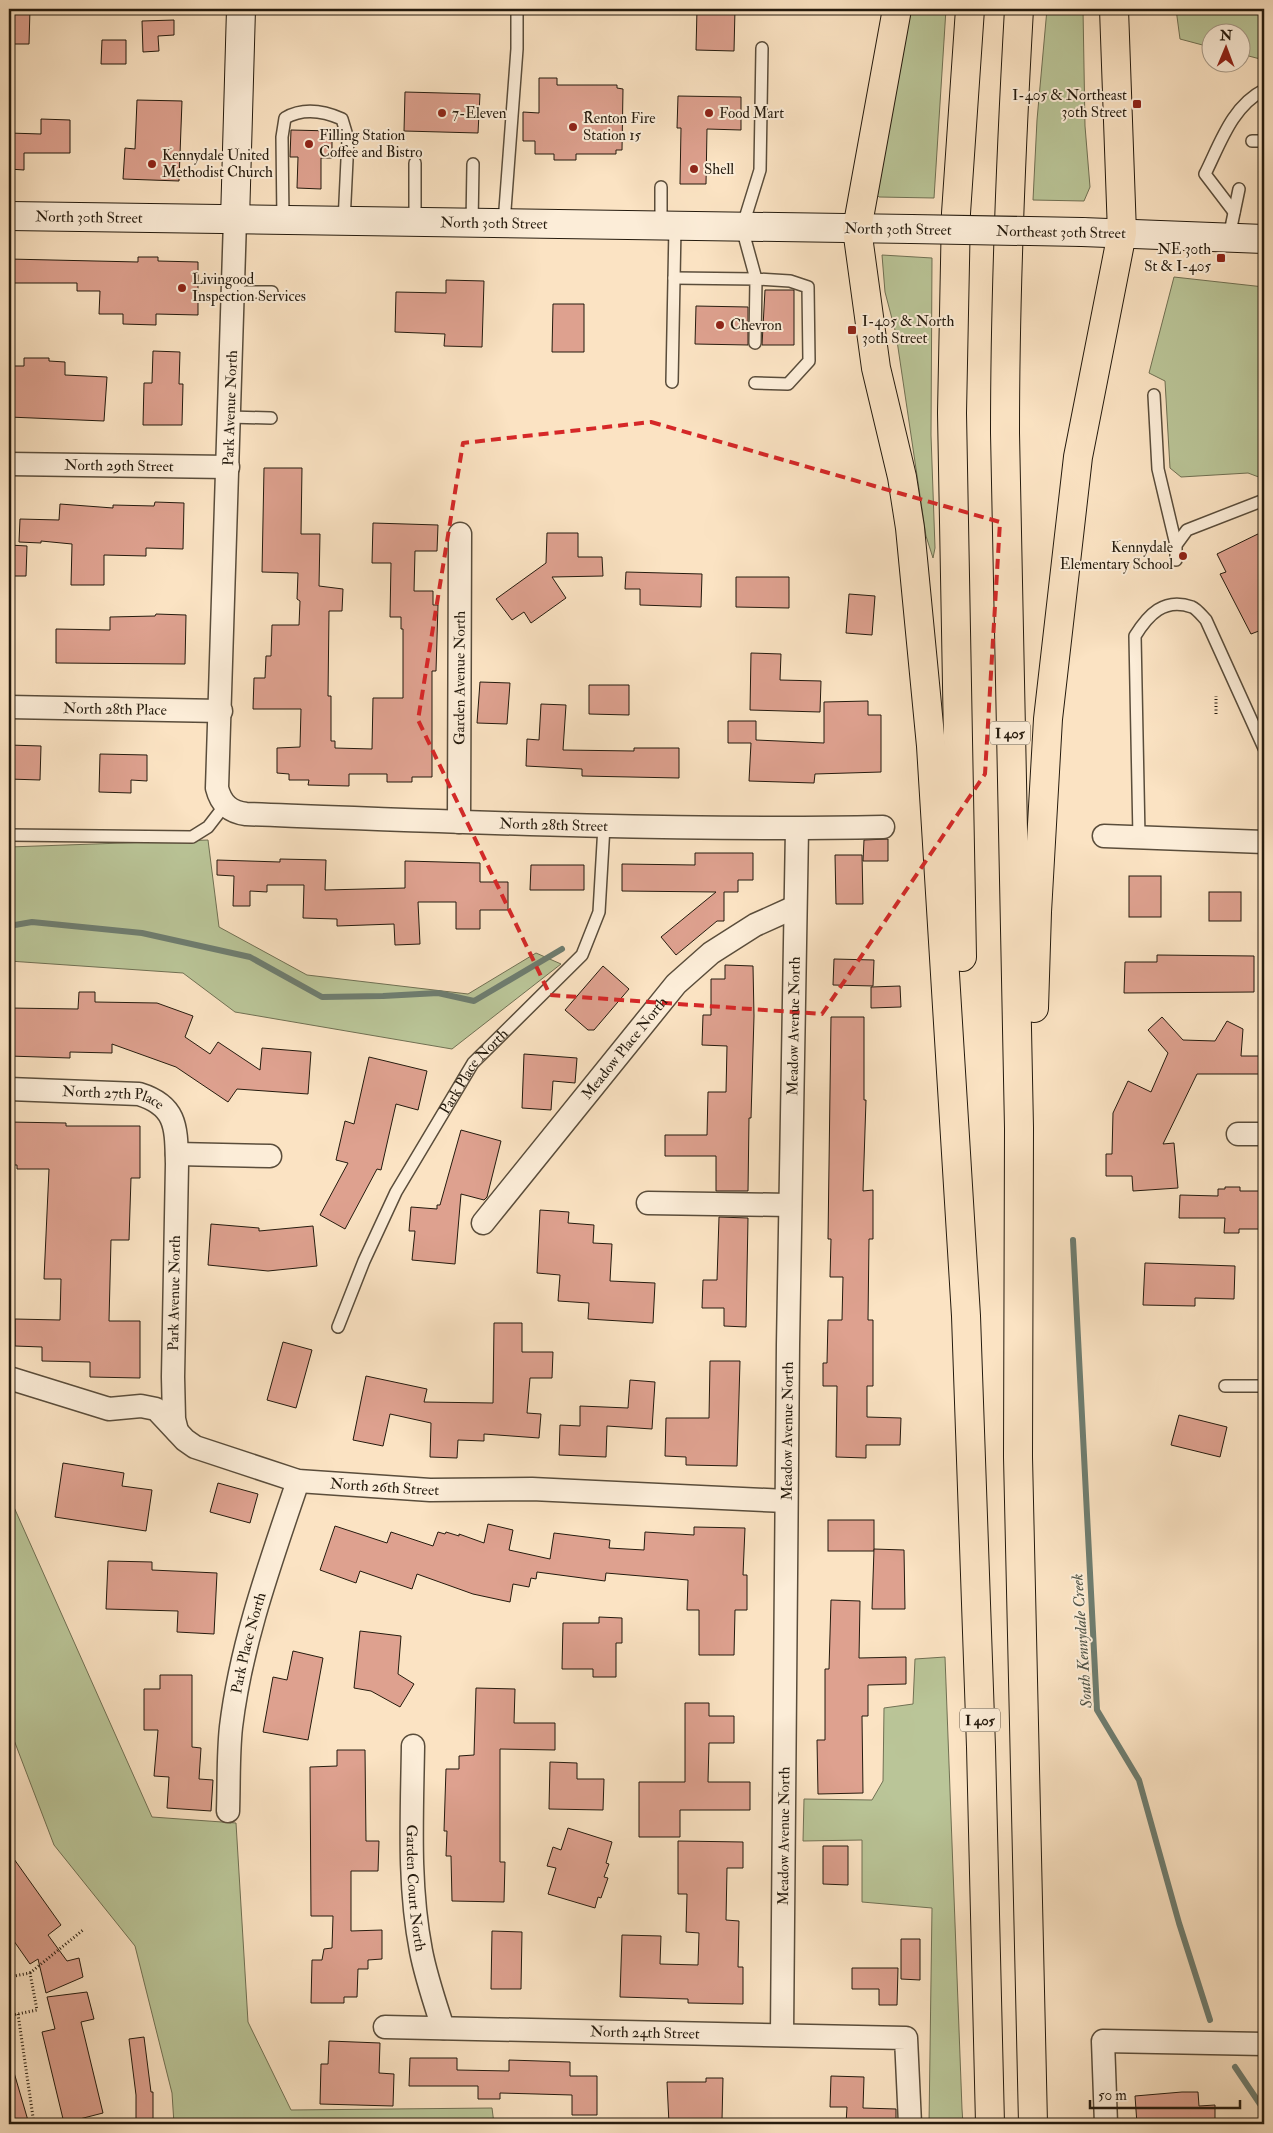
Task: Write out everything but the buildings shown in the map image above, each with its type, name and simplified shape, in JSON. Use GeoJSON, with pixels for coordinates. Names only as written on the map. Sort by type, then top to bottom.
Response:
{"type":"FeatureCollection","features":[{"type":"Feature","properties":{"kind":"highway"},"geometry":{"type":"LineString","coordinates":[[897,9],[857,228],[876,368],[904,486],[912,539],[931,746],[966,1316]]}},
{"type":"Feature","properties":{"kind":"highway","name":"I 405"},"geometry":{"type":"LineString","coordinates":[[970,9],[956,213],[952,413],[964,1063],[966,1316],[990,2124]]}},
{"type":"Feature","properties":{"kind":"highway","name":"I 405"},"geometry":{"type":"LineString","coordinates":[[1019,9],[1010,155],[1005,323],[1005,424],[1019,1128],[1018,1456],[1033,2124]]}},
{"type":"Feature","properties":{"kind":"highway"},"geometry":{"type":"LineString","coordinates":[[1018,1456],[1037,912],[1048,719],[1078,457],[1122,234],[1114,9]]}},
{"type":"Feature","properties":{"kind":"street","name":"Park Avenue North"},"geometry":{"type":"LineString","coordinates":[[225,806],[218,788],[242,9]]}},
{"type":"Feature","properties":{"kind":"street","name":"North 30th Street"},"geometry":{"type":"LineString","coordinates":[[9,216],[978,231]]}},
{"type":"Feature","properties":{"kind":"street","name":"Northeast 30th Street"},"geometry":{"type":"LineString","coordinates":[[978,231],[1122,234],[1232,225],[1264,239]]}},
{"type":"Feature","properties":{"kind":"street","name":"North 29th Street"},"geometry":{"type":"LineString","coordinates":[[9,464],[228,467]]}},
{"type":"Feature","properties":{"kind":"street","name":"Garden Avenue North"},"geometry":{"type":"LineString","coordinates":[[459,822],[460,534]]}},
{"type":"Feature","properties":{"kind":"street","name":"North 28th Place"},"geometry":{"type":"LineString","coordinates":[[9,707],[221,711]]}},
{"type":"Feature","properties":{"kind":"street","name":"North 28th Street"},"geometry":{"type":"LineString","coordinates":[[225,806],[238,813],[246,814],[459,822],[796,829],[883,827]]}},
{"type":"Feature","properties":{"kind":"street","name":"Meadow Avenue North"},"geometry":{"type":"LineString","coordinates":[[782,2035],[786,1502],[796,829]]}},
{"type":"Feature","properties":{"kind":"street"},"geometry":{"type":"LineString","coordinates":[[1104,836],[1264,842]]}},
{"type":"Feature","properties":{"kind":"street","name":"Meadow Place North"},"geometry":{"type":"LineString","coordinates":[[483,1223],[676,984],[711,953],[755,925],[795,907]]}},
{"type":"Feature","properties":{"kind":"street","name":"North 27th Place"},"geometry":{"type":"LineString","coordinates":[[9,1089],[140,1094],[154,1098],[165,1106],[173,1121],[177,1154]]}},
{"type":"Feature","properties":{"kind":"street"},"geometry":{"type":"LineString","coordinates":[[1238,1134],[1264,1134]]}},
{"type":"Feature","properties":{"kind":"street","name":"Park Avenue North"},"geometry":{"type":"LineString","coordinates":[[177,1154],[173,1377],[174,1420],[177,1431]]}},
{"type":"Feature","properties":{"kind":"street"},"geometry":{"type":"LineString","coordinates":[[177,1154],[270,1156]]}},
{"type":"Feature","properties":{"kind":"street"},"geometry":{"type":"LineString","coordinates":[[648,1203],[790,1205]]}},
{"type":"Feature","properties":{"kind":"street","name":"North 26th Street"},"geometry":{"type":"LineString","coordinates":[[9,1378],[109,1409],[142,1406],[156,1410],[185,1440],[195,1447],[298,1481],[430,1490],[532,1489],[786,1502]]}},
{"type":"Feature","properties":{"kind":"street","name":"Park Place North"},"geometry":{"type":"LineString","coordinates":[[228,1811],[231,1729],[238,1687],[266,1575],[298,1481]]}},
{"type":"Feature","properties":{"kind":"street","name":"Garden Court North"},"geometry":{"type":"LineString","coordinates":[[413,1746],[411,1860],[414,1900],[421,1952],[443,2028]]}},
{"type":"Feature","properties":{"kind":"street","name":"North 24th Street"},"geometry":{"type":"LineString","coordinates":[[385,2027],[906,2038],[910,2124]]}},
{"type":"Feature","properties":{"kind":"street"},"geometry":{"type":"LineString","coordinates":[[1106,2124],[1103,2041],[1264,2044]]}},
{"type":"Feature","properties":{"kind":"lane"},"geometry":{"type":"LineString","coordinates":[[504,224],[517,49],[517,9]]}},
{"type":"Feature","properties":{"kind":"lane"},"geometry":{"type":"LineString","coordinates":[[755,343],[756,279],[742,228],[760,170],[762,48]]}},
{"type":"Feature","properties":{"kind":"lane"},"geometry":{"type":"LineString","coordinates":[[1232,225],[1205,174],[1229,124],[1242,106],[1264,90]]}},
{"type":"Feature","properties":{"kind":"lane"},"geometry":{"type":"LineString","coordinates":[[283,221],[282,137],[285,118],[296,112],[326,112],[342,119],[348,139],[344,222]]}},
{"type":"Feature","properties":{"kind":"lane"},"geometry":{"type":"LineString","coordinates":[[1252,141],[1264,141]]}},
{"type":"Feature","properties":{"kind":"lane"},"geometry":{"type":"LineString","coordinates":[[415,163],[415,223]]}},
{"type":"Feature","properties":{"kind":"lane"},"geometry":{"type":"LineString","coordinates":[[472,224],[473,164]]}},
{"type":"Feature","properties":{"kind":"lane"},"geometry":{"type":"LineString","coordinates":[[661,187],[674,278],[672,382]]}},
{"type":"Feature","properties":{"kind":"lane"},"geometry":{"type":"LineString","coordinates":[[1232,225],[1239,189]]}},
{"type":"Feature","properties":{"kind":"lane"},"geometry":{"type":"LineString","coordinates":[[674,278],[790,281],[808,287],[809,361],[788,384],[755,383]]}},
{"type":"Feature","properties":{"kind":"lane"},"geometry":{"type":"LineString","coordinates":[[233,292],[272,292]]}},
{"type":"Feature","properties":{"kind":"lane"},"geometry":{"type":"LineString","coordinates":[[1154,395],[1158,469],[1176,545],[1176,560]]}},
{"type":"Feature","properties":{"kind":"lane"},"geometry":{"type":"LineString","coordinates":[[229,418],[271,418]]}},
{"type":"Feature","properties":{"kind":"lane"},"geometry":{"type":"LineString","coordinates":[[1176,545],[1187,530],[1264,500]]}},
{"type":"Feature","properties":{"kind":"lane"},"geometry":{"type":"LineString","coordinates":[[1139,837],[1135,636],[1146,619],[1160,607],[1176,605],[1193,608],[1206,620],[1264,748]]}},
{"type":"Feature","properties":{"kind":"lane"},"geometry":{"type":"LineString","coordinates":[[9,835],[192,837],[208,828],[225,806]]}},
{"type":"Feature","properties":{"kind":"lane","name":"Park Place North"},"geometry":{"type":"LineString","coordinates":[[338,1327],[364,1261],[396,1192],[473,1063],[582,955],[599,912],[604,826]]}},
{"type":"Feature","properties":{"kind":"lane"},"geometry":{"type":"LineString","coordinates":[[1225,1386],[1264,1386]]}},
{"type":"Feature","properties":{"kind":"path"},"geometry":{"type":"LineString","coordinates":[[1216,696],[1216,714]]}},
{"type":"Feature","properties":{"kind":"path"},"geometry":{"type":"LineString","coordinates":[[9,1826],[15,1824]]}},
{"type":"Feature","properties":{"kind":"path"},"geometry":{"type":"LineString","coordinates":[[9,1977],[30,1973],[83,1930]]}},
{"type":"Feature","properties":{"kind":"path"},"geometry":{"type":"LineString","coordinates":[[9,1966],[14,1976]]}},
{"type":"Feature","properties":{"kind":"path"},"geometry":{"type":"LineString","coordinates":[[9,1992],[13,2015],[37,2010],[30,1973]]}},
{"type":"Feature","properties":{"kind":"path"},"geometry":{"type":"LineString","coordinates":[[18,2014],[34,2124]]}},
{"type":"Feature","properties":{"kind":"highlighted area"},"geometry":{"type":"Polygon","coordinates":[[[651,422],[1000,522],[985,774],[822,1014],[550,995],[418,720],[463,443],[651,422]]]}},
{"type":"Feature","properties":{"kind":"green space"},"geometry":{"type":"Polygon","coordinates":[[[908,9],[946,9],[934,198],[879,197],[876,194],[908,9]]]}},
{"type":"Feature","properties":{"kind":"green space"},"geometry":{"type":"Polygon","coordinates":[[[1047,9],[1083,9],[1085,126],[1090,187],[1084,201],[1033,200],[1037,120],[1047,9]]]}},
{"type":"Feature","properties":{"kind":"green space"},"geometry":{"type":"Polygon","coordinates":[[[1176,9],[1264,9],[1264,60],[1250,56],[1250,22],[1200,22],[1200,44],[1180,39],[1176,9]]]}},
{"type":"Feature","properties":{"kind":"green space"},"geometry":{"type":"Polygon","coordinates":[[[882,255],[932,258],[931,435],[935,548],[933,558],[926,536],[896,334],[885,292],[882,255]]]}},
{"type":"Feature","properties":{"kind":"green space"},"geometry":{"type":"Polygon","coordinates":[[[1174,277],[1264,287],[1264,479],[1248,473],[1181,477],[1170,468],[1165,381],[1149,373],[1174,277]]]}},
{"type":"Feature","properties":{"kind":"green space"},"geometry":{"type":"Polygon","coordinates":[[[208,840],[219,927],[307,975],[468,994],[536,953],[561,964],[452,1049],[235,1012],[183,973],[9,961],[9,847],[208,840]]]}},
{"type":"Feature","properties":{"kind":"green space"},"geometry":{"type":"Polygon","coordinates":[[[9,1496],[152,1817],[236,1823],[248,2022],[291,2110],[492,2108],[494,2124],[174,2124],[172,2093],[135,1946],[54,1845],[9,1727],[9,1496]]]}},
{"type":"Feature","properties":{"kind":"green space"},"geometry":{"type":"Polygon","coordinates":[[[945,1657],[963,2124],[929,2124],[932,1908],[862,1902],[862,1840],[803,1841],[804,1799],[872,1800],[883,1781],[884,1708],[913,1704],[915,1659],[945,1657]]]}},
{"type":"Feature","properties":{"kind":"waterway","name":"South Kennydale Creek"},"geometry":{"type":"LineString","coordinates":[[9,926],[32,922],[142,933],[250,957],[322,997],[438,993],[474,1001],[562,949]]}},
{"type":"Feature","properties":{"kind":"waterway","name":"South Kennydale Creek"},"geometry":{"type":"LineString","coordinates":[[1073,1240],[1097,1710],[1139,1780],[1179,1923],[1210,2020]]}},
{"type":"Feature","properties":{"kind":"waterway","name":"South Kennydale Creek"},"geometry":{"type":"LineString","coordinates":[[1235,2067],[1264,2110]]}},
{"type":"Feature","properties":{"kind":"place","name":"I-405 & Northeast 30th Street"},"geometry":{"type":"Point","coordinates":[1137,104]}},
{"type":"Feature","properties":{"kind":"place","name":"7-Eleven"},"geometry":{"type":"Point","coordinates":[442,113]}},
{"type":"Feature","properties":{"kind":"place","name":"Food Mart"},"geometry":{"type":"Point","coordinates":[709,113]}},
{"type":"Feature","properties":{"kind":"place","name":"Renton Fire Station 15"},"geometry":{"type":"Point","coordinates":[573,127]}},
{"type":"Feature","properties":{"kind":"place","name":"Filling Station Coffee and Bistro"},"geometry":{"type":"Point","coordinates":[309,144]}},
{"type":"Feature","properties":{"kind":"place","name":"Kennydale United Methodist Church"},"geometry":{"type":"Point","coordinates":[152,164]}},
{"type":"Feature","properties":{"kind":"place","name":"Shell"},"geometry":{"type":"Point","coordinates":[694,169]}},
{"type":"Feature","properties":{"kind":"place","name":"NE 30th St & I-405"},"geometry":{"type":"Point","coordinates":[1221,258]}},
{"type":"Feature","properties":{"kind":"place","name":"Livingood Inspection Services"},"geometry":{"type":"Point","coordinates":[182,288]}},
{"type":"Feature","properties":{"kind":"place","name":"Chevron"},"geometry":{"type":"Point","coordinates":[720,325]}},
{"type":"Feature","properties":{"kind":"place","name":"I-405 & North 30th Street"},"geometry":{"type":"Point","coordinates":[852,330]}},
{"type":"Feature","properties":{"kind":"place","name":"Kennydale Elementary School"},"geometry":{"type":"Point","coordinates":[1183,556]}}]}
